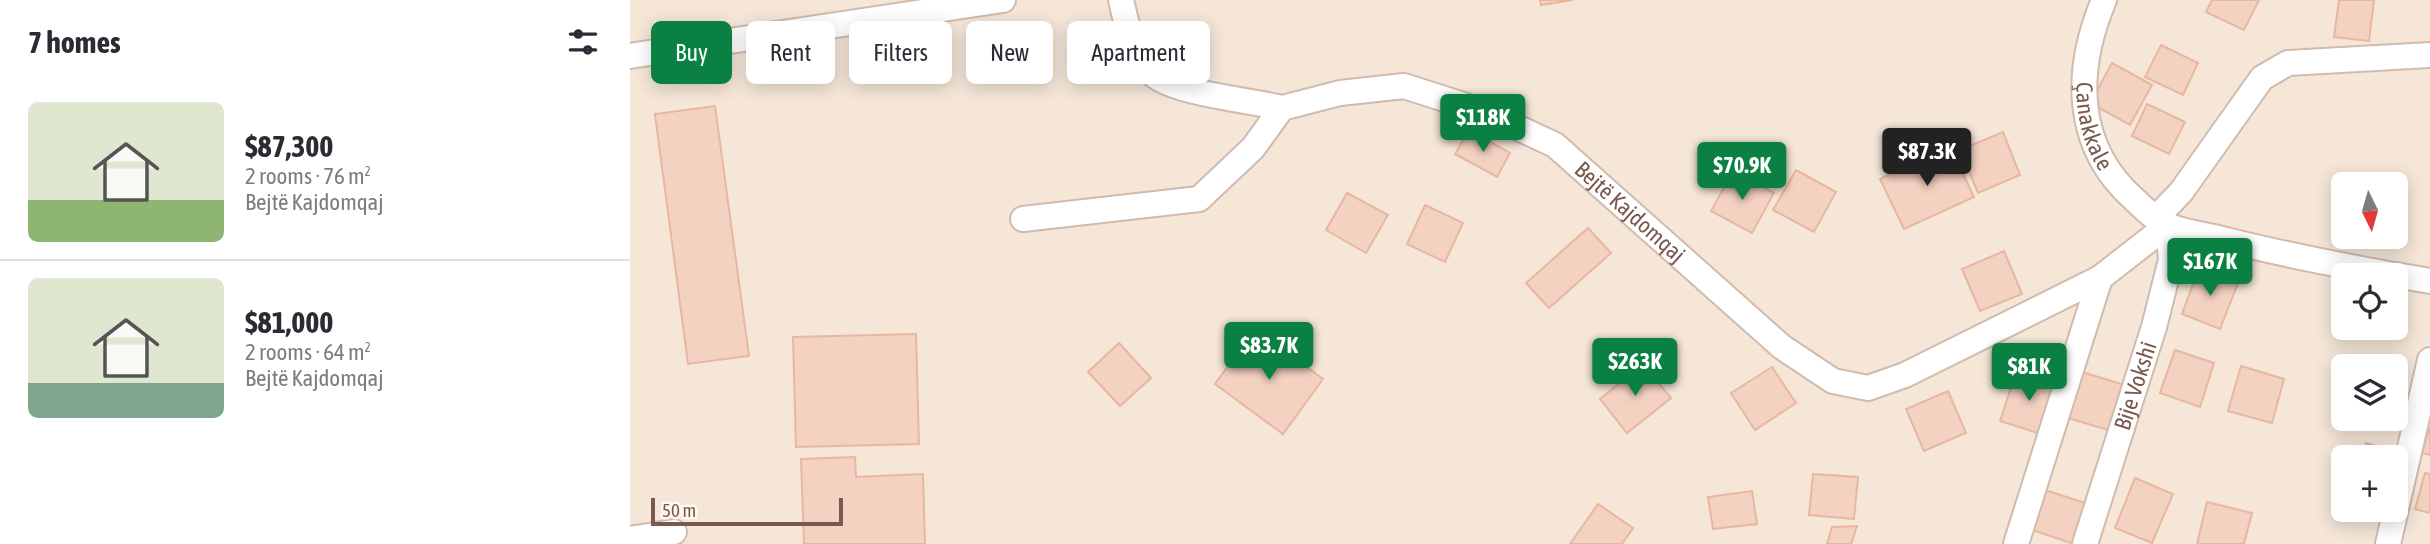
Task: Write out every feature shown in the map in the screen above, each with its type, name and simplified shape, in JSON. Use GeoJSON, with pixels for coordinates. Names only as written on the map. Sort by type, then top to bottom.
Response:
{"type":"FeatureCollection","features":[{"type":"Feature","properties":{"kind":"street"},"geometry":{"type":"LineString","coordinates":[[630,56],[1003,0]]}},
{"type":"Feature","properties":{"kind":"street"},"geometry":{"type":"LineString","coordinates":[[1023,219],[1199,199],[1253,148],[1282,108],[1179,88],[1154,75],[1141,57],[1126,19],[1122,0]]}},
{"type":"Feature","properties":{"kind":"street","name":"Çanakkale"},"geometry":{"type":"LineString","coordinates":[[2104,0],[2091,30],[2085,63],[2083,95],[2092,142],[2113,181],[2162,221]]}},
{"type":"Feature","properties":{"kind":"street","name":"Bejtë Kajdomqaj"},"geometry":{"type":"LineString","coordinates":[[1282,108],[1340,93],[1404,86],[1482,111],[1555,145],[1782,347],[1833,381],[1868,388],[1905,375],[2100,278],[2162,221],[2262,78],[2288,63],[2430,55]]}},
{"type":"Feature","properties":{"kind":"street"},"geometry":{"type":"LineString","coordinates":[[2162,221],[2272,252],[2331,263]]}},
{"type":"Feature","properties":{"kind":"street","name":"Bije Vokshi"},"geometry":{"type":"LineString","coordinates":[[2085,544],[2154,327],[2171,260],[2162,221]]}},
{"type":"Feature","properties":{"kind":"street"},"geometry":{"type":"LineString","coordinates":[[2408,277],[2430,281]]}},
{"type":"Feature","properties":{"kind":"street"},"geometry":{"type":"LineString","coordinates":[[2016,544],[2100,278]]}},
{"type":"Feature","properties":{"kind":"street"},"geometry":{"type":"LineString","coordinates":[[2388,544],[2430,360]]}},
{"type":"Feature","properties":{"kind":"street"},"geometry":{"type":"LineString","coordinates":[[630,539],[674,532]]}},
{"type":"Feature","properties":{"kind":"shaded area"},"geometry":{"type":"Polygon","coordinates":[[[630,0],[2430,0],[2430,544],[630,544],[630,0]]]}},
{"type":"Feature","properties":{"kind":"building"},"geometry":{"type":"Polygon","coordinates":[[[1540,0],[1573,0],[1541,5],[1540,0]]]}},
{"type":"Feature","properties":{"kind":"building"},"geometry":{"type":"Polygon","coordinates":[[[2212,0],[2259,0],[2244,30],[2206,12],[2212,0]]]}},
{"type":"Feature","properties":{"kind":"building"},"geometry":{"type":"Polygon","coordinates":[[[2339,0],[2374,0],[2369,41],[2334,37],[2339,0]]]}},
{"type":"Feature","properties":{"kind":"building"},"geometry":{"type":"Polygon","coordinates":[[[2161,45],[2198,63],[2183,95],[2145,77],[2161,45]]]}},
{"type":"Feature","properties":{"kind":"building"},"geometry":{"type":"Polygon","coordinates":[[[2112,63],[2152,85],[2130,125],[2090,103],[2112,63]]]}},
{"type":"Feature","properties":{"kind":"building"},"geometry":{"type":"Polygon","coordinates":[[[2147,104],[2185,122],[2169,154],[2132,136],[2147,104]]]}},
{"type":"Feature","properties":{"kind":"building"},"geometry":{"type":"Polygon","coordinates":[[[715,106],[749,356],[688,364],[655,114],[715,106]]]}},
{"type":"Feature","properties":{"kind":"building"},"geometry":{"type":"Polygon","coordinates":[[[1469,130],[1510,153],[1497,177],[1455,154],[1469,130]]]}},
{"type":"Feature","properties":{"kind":"building"},"geometry":{"type":"Polygon","coordinates":[[[2003,132],[2020,175],[1978,193],[1960,150],[2003,132]]]}},
{"type":"Feature","properties":{"kind":"building"},"geometry":{"type":"Polygon","coordinates":[[[1950,146],[1974,197],[1904,229],[1880,179],[1950,146]]]}},
{"type":"Feature","properties":{"kind":"building"},"geometry":{"type":"Polygon","coordinates":[[[1796,170],[1836,192],[1814,232],[1773,210],[1796,170]]]}},
{"type":"Feature","properties":{"kind":"building"},"geometry":{"type":"Polygon","coordinates":[[[1733,171],[1774,193],[1752,233],[1711,211],[1733,171]]]}},
{"type":"Feature","properties":{"kind":"building"},"geometry":{"type":"Polygon","coordinates":[[[1347,193],[1388,215],[1366,253],[1326,230],[1347,193]]]}},
{"type":"Feature","properties":{"kind":"building"},"geometry":{"type":"Polygon","coordinates":[[[1425,205],[1463,223],[1445,262],[1407,244],[1425,205]]]}},
{"type":"Feature","properties":{"kind":"building"},"geometry":{"type":"Polygon","coordinates":[[[1588,228],[1611,253],[1549,308],[1526,283],[1588,228]]]}},
{"type":"Feature","properties":{"kind":"building"},"geometry":{"type":"Polygon","coordinates":[[[2004,251],[2022,294],[1980,311],[1962,269],[2004,251]]]}},
{"type":"Feature","properties":{"kind":"building"},"geometry":{"type":"Polygon","coordinates":[[[2199,268],[2238,283],[2220,329],[2182,314],[2199,268]]]}},
{"type":"Feature","properties":{"kind":"building"},"geometry":{"type":"Polygon","coordinates":[[[1255,329],[1323,379],[1283,434],[1215,384],[1255,329]]]}},
{"type":"Feature","properties":{"kind":"building"},"geometry":{"type":"Polygon","coordinates":[[[916,334],[919,444],[796,447],[793,337],[916,334]]]}},
{"type":"Feature","properties":{"kind":"building"},"geometry":{"type":"Polygon","coordinates":[[[1119,343],[1151,378],[1120,406],[1088,372],[1119,343]]]}},
{"type":"Feature","properties":{"kind":"building"},"geometry":{"type":"Polygon","coordinates":[[[2175,350],[2214,363],[2200,407],[2160,393],[2175,350]]]}},
{"type":"Feature","properties":{"kind":"building"},"geometry":{"type":"Polygon","coordinates":[[[1643,364],[1671,398],[1627,433],[1600,399],[1643,364]]]}},
{"type":"Feature","properties":{"kind":"building"},"geometry":{"type":"Polygon","coordinates":[[[2241,366],[2284,379],[2272,423],[2228,411],[2241,366]]]}},
{"type":"Feature","properties":{"kind":"building"},"geometry":{"type":"Polygon","coordinates":[[[1772,367],[1796,403],[1755,430],[1731,393],[1772,367]]]}},
{"type":"Feature","properties":{"kind":"building"},"geometry":{"type":"Polygon","coordinates":[[[2016,372],[2057,385],[2041,434],[2000,421],[2016,372]]]}},
{"type":"Feature","properties":{"kind":"building"},"geometry":{"type":"Polygon","coordinates":[[[2082,372],[2128,386],[2115,432],[2068,418],[2082,372]]]}},
{"type":"Feature","properties":{"kind":"building"},"geometry":{"type":"Polygon","coordinates":[[[1948,391],[1966,433],[1924,451],[1906,409],[1948,391]]]}},
{"type":"Feature","properties":{"kind":"building"},"geometry":{"type":"Polygon","coordinates":[[[2430,427],[2430,455],[2422,453],[2430,427]]]}},
{"type":"Feature","properties":{"kind":"building"},"geometry":{"type":"Polygon","coordinates":[[[855,457],[856,477],[923,474],[925,544],[804,544],[801,459],[855,457]]]}},
{"type":"Feature","properties":{"kind":"building"},"geometry":{"type":"Polygon","coordinates":[[[2425,473],[2430,474],[2430,513],[2415,509],[2425,473]]]}},
{"type":"Feature","properties":{"kind":"building"},"geometry":{"type":"Polygon","coordinates":[[[1813,474],[1858,477],[1854,519],[1809,515],[1813,474]]]}},
{"type":"Feature","properties":{"kind":"building"},"geometry":{"type":"Polygon","coordinates":[[[2135,478],[2173,494],[2152,543],[2115,528],[2135,478]]]}},
{"type":"Feature","properties":{"kind":"building"},"geometry":{"type":"Polygon","coordinates":[[[2045,490],[2088,504],[2074,544],[2032,530],[2045,490]]]}},
{"type":"Feature","properties":{"kind":"building"},"geometry":{"type":"Polygon","coordinates":[[[1752,491],[1757,524],[1713,529],[1708,497],[1752,491]]]}},
{"type":"Feature","properties":{"kind":"building"},"geometry":{"type":"Polygon","coordinates":[[[2207,502],[2252,513],[2244,544],[2197,544],[2207,502]]]}},
{"type":"Feature","properties":{"kind":"building"},"geometry":{"type":"Polygon","coordinates":[[[1598,504],[1633,528],[1622,544],[1570,544],[1598,504]]]}},
{"type":"Feature","properties":{"kind":"building"},"geometry":{"type":"Polygon","coordinates":[[[1857,526],[1851,544],[1827,544],[1832,527],[1857,526]]]}}]}
